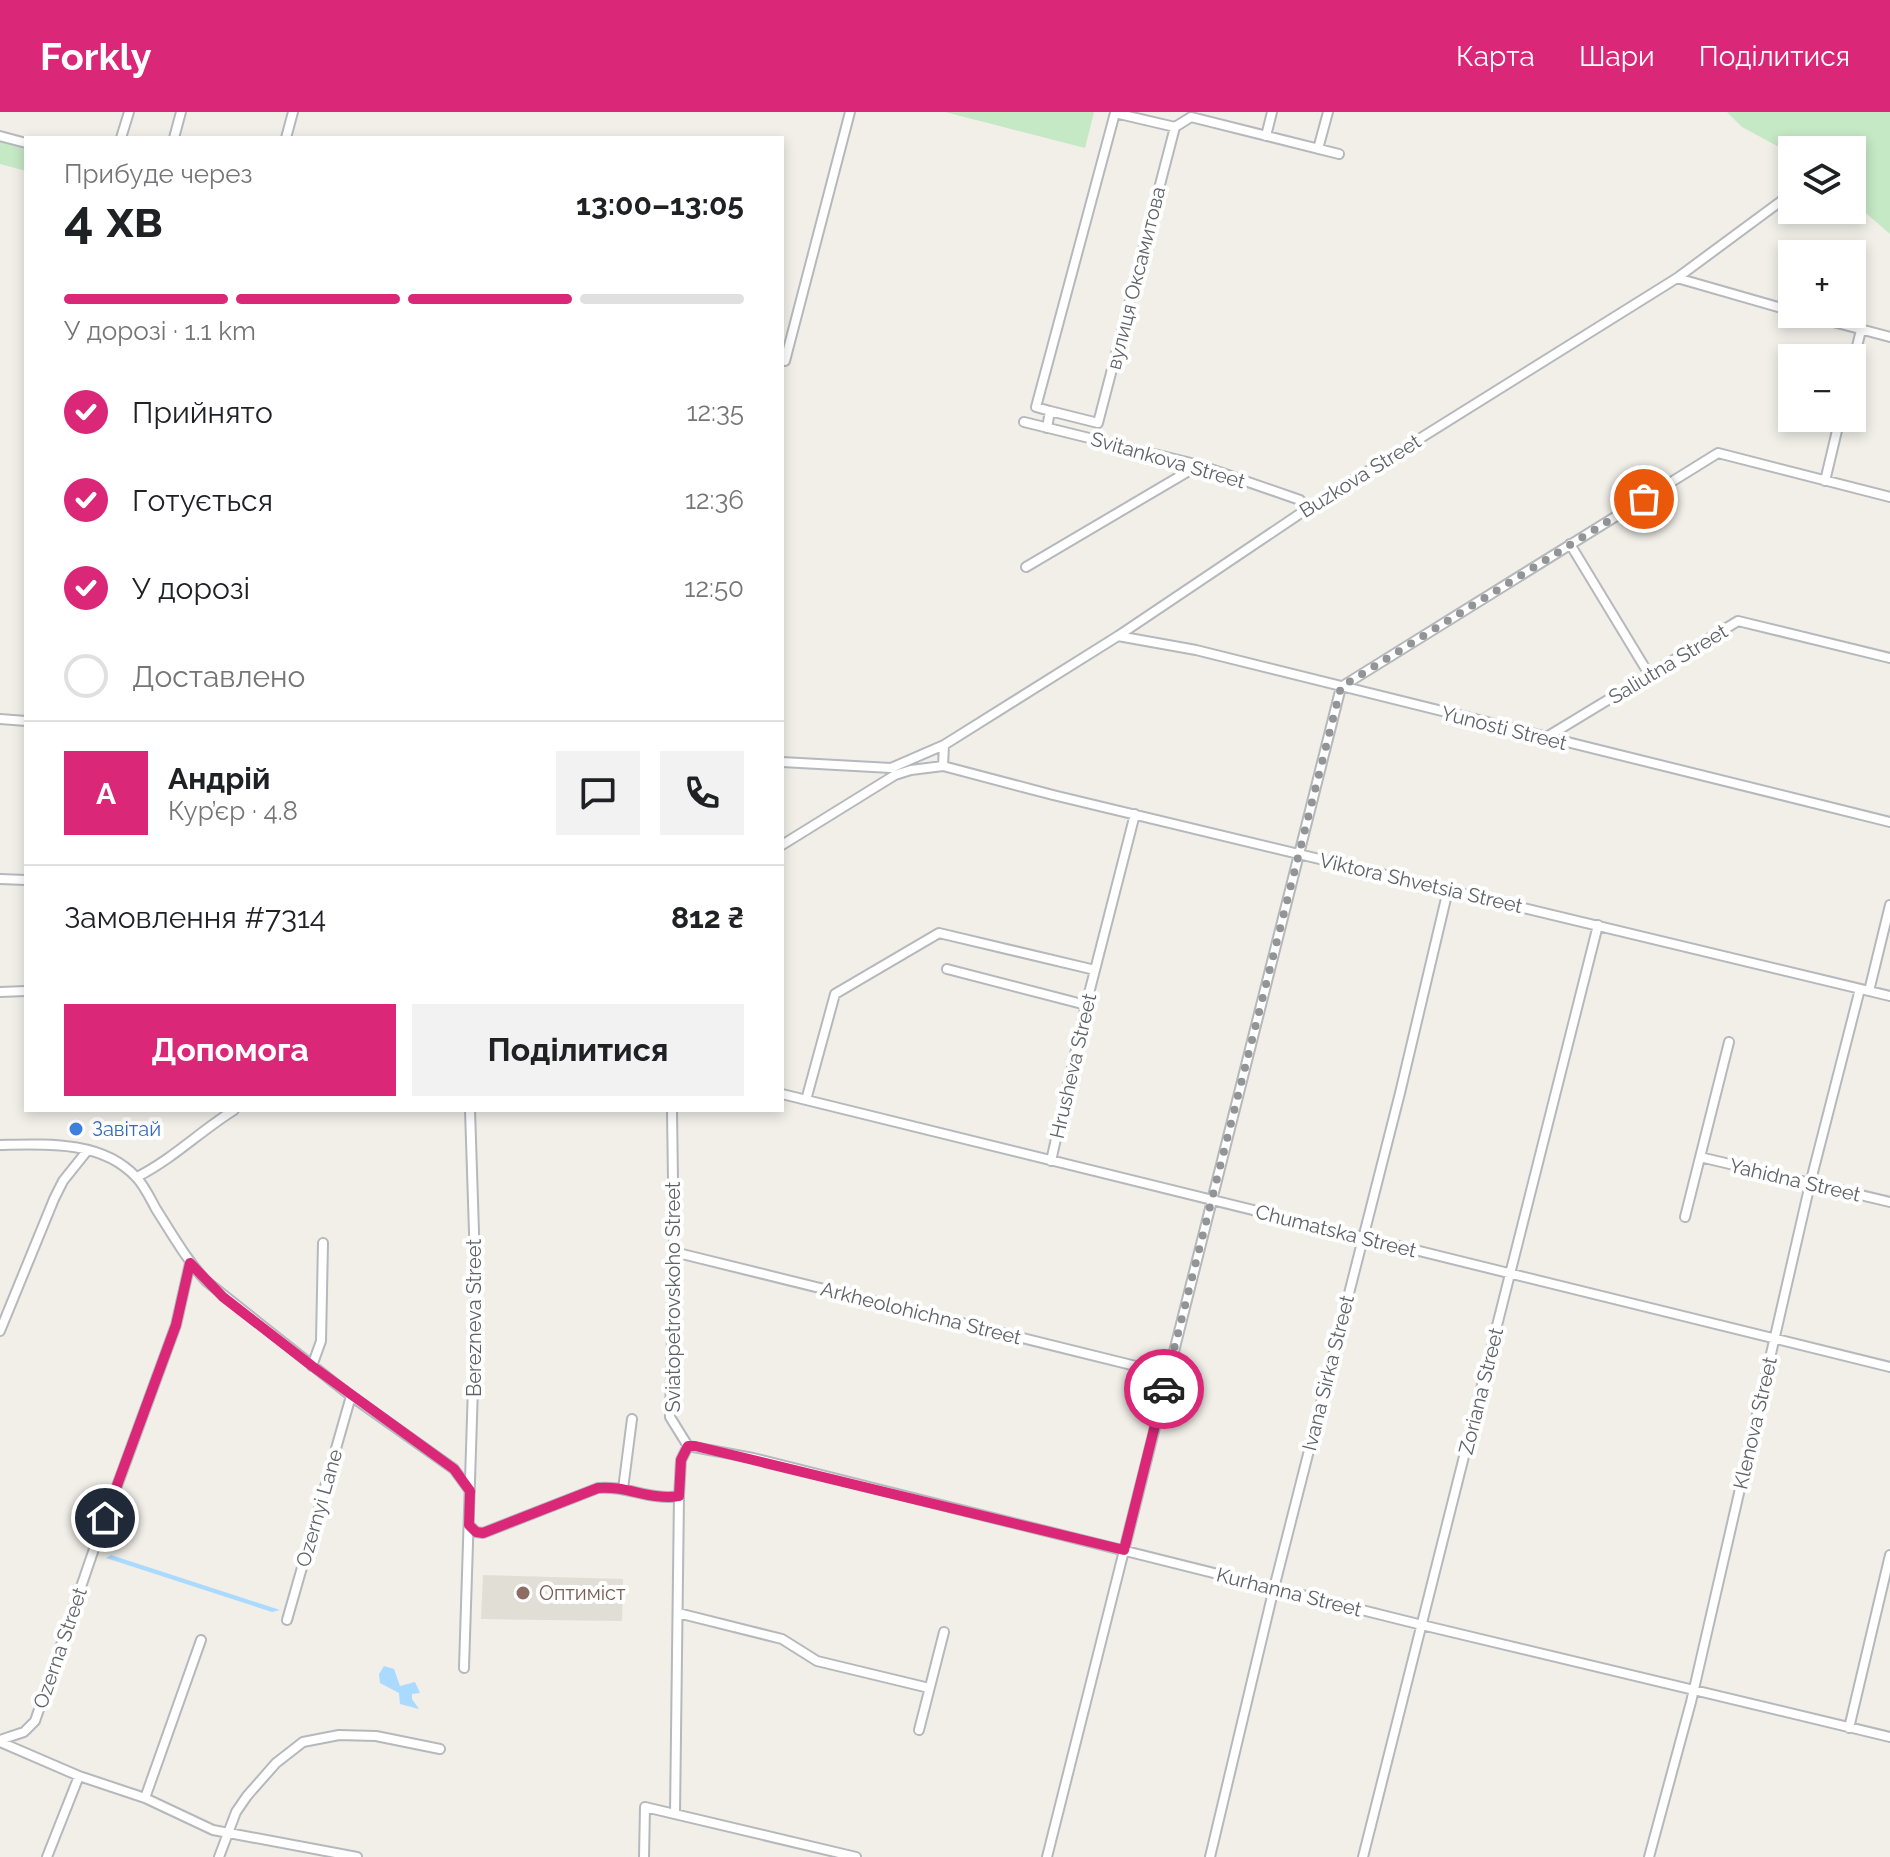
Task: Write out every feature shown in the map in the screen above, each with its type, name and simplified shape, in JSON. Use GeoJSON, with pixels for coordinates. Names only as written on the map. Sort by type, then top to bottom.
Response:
{"type":"FeatureCollection","features":[{"type":"Feature","properties":{"kind":"street"},"geometry":{"type":"LineString","coordinates":[[122,136],[129,112]]}},
{"type":"Feature","properties":{"kind":"street"},"geometry":{"type":"LineString","coordinates":[[175,136],[181,112]]}},
{"type":"Feature","properties":{"kind":"street"},"geometry":{"type":"LineString","coordinates":[[287,136],[293,112]]}},
{"type":"Feature","properties":{"kind":"street"},"geometry":{"type":"LineString","coordinates":[[784,361],[850,112]]}},
{"type":"Feature","properties":{"kind":"street"},"geometry":{"type":"LineString","coordinates":[[1266,136],[1272,112]]}},
{"type":"Feature","properties":{"kind":"street"},"geometry":{"type":"LineString","coordinates":[[1318,149],[1328,112]]}},
{"type":"Feature","properties":{"kind":"street"},"geometry":{"type":"LineString","coordinates":[[1047,428],[1050,411],[1036,407],[1115,113],[1175,127],[1191,117],[1210,117],[1266,136],[1339,154]]}},
{"type":"Feature","properties":{"kind":"street","name":"вулиця Оксамитова"},"geometry":{"type":"LineString","coordinates":[[1050,411],[1098,423],[1175,127]]}},
{"type":"Feature","properties":{"kind":"street"},"geometry":{"type":"LineString","coordinates":[[0,136],[24,142]]}},
{"type":"Feature","properties":{"kind":"street","name":"Buzkova Street"},"geometry":{"type":"LineString","coordinates":[[784,762],[881,769],[912,761],[944,745],[1118,636],[1307,509],[1677,278],[1778,203]]}},
{"type":"Feature","properties":{"kind":"street"},"geometry":{"type":"LineString","coordinates":[[1677,278],[1778,307]]}},
{"type":"Feature","properties":{"kind":"street"},"geometry":{"type":"LineString","coordinates":[[1854,328],[1890,337]]}},
{"type":"Feature","properties":{"kind":"street"},"geometry":{"type":"LineString","coordinates":[[1858,344],[1861,330]]}},
{"type":"Feature","properties":{"kind":"street","name":"Svitankova Street"},"geometry":{"type":"LineString","coordinates":[[1024,422],[1199,465],[1300,500],[1307,509]]}},
{"type":"Feature","properties":{"kind":"street"},"geometry":{"type":"LineString","coordinates":[[1825,481],[1837,432]]}},
{"type":"Feature","properties":{"kind":"street"},"geometry":{"type":"LineString","coordinates":[[1047,1857],[1341,687],[1718,453],[1890,497]]}},
{"type":"Feature","properties":{"kind":"street"},"geometry":{"type":"LineString","coordinates":[[1026,567],[1199,465]]}},
{"type":"Feature","properties":{"kind":"street"},"geometry":{"type":"LineString","coordinates":[[1570,544],[1650,676]]}},
{"type":"Feature","properties":{"kind":"street","name":"Saliutna Street"},"geometry":{"type":"LineString","coordinates":[[1545,738],[1738,621],[1890,658]]}},
{"type":"Feature","properties":{"kind":"street","name":"Yunosti Street"},"geometry":{"type":"LineString","coordinates":[[1118,636],[1196,650],[1890,822]]}},
{"type":"Feature","properties":{"kind":"street"},"geometry":{"type":"LineString","coordinates":[[0,719],[24,721]]}},
{"type":"Feature","properties":{"kind":"street"},"geometry":{"type":"LineString","coordinates":[[943,766],[944,745]]}},
{"type":"Feature","properties":{"kind":"street","name":"Viktora Shvetsia Street"},"geometry":{"type":"LineString","coordinates":[[784,844],[895,775],[943,766],[1890,996]]}},
{"type":"Feature","properties":{"kind":"street","name":"Hrusheva Street"},"geometry":{"type":"LineString","coordinates":[[1051,1161],[1086,1005],[1135,814]]}},
{"type":"Feature","properties":{"kind":"street"},"geometry":{"type":"LineString","coordinates":[[0,879],[24,880]]}},
{"type":"Feature","properties":{"kind":"street","name":"Ivana Sirka Street"},"geometry":{"type":"LineString","coordinates":[[1210,1857],[1448,890]]}},
{"type":"Feature","properties":{"kind":"street","name":"Klenova Street"},"geometry":{"type":"LineString","coordinates":[[1649,1857],[1693,1688],[1810,1184],[1890,905]]}},
{"type":"Feature","properties":{"kind":"street","name":"Zoriana Street"},"geometry":{"type":"LineString","coordinates":[[1363,1857],[1598,925]]}},
{"type":"Feature","properties":{"kind":"street","name":"Hrusheva Street"},"geometry":{"type":"LineString","coordinates":[[806,1100],[835,994],[939,933],[1095,970]]}},
{"type":"Feature","properties":{"kind":"street"},"geometry":{"type":"LineString","coordinates":[[947,969],[1086,1005]]}},
{"type":"Feature","properties":{"kind":"street"},"geometry":{"type":"LineString","coordinates":[[0,992],[24,991]]}},
{"type":"Feature","properties":{"kind":"street"},"geometry":{"type":"LineString","coordinates":[[1685,1217],[1729,1042]]}},
{"type":"Feature","properties":{"kind":"street","name":"Chumatska Street"},"geometry":{"type":"LineString","coordinates":[[784,1094],[1890,1367]]}},
{"type":"Feature","properties":{"kind":"street"},"geometry":{"type":"LineString","coordinates":[[137,1177],[168,1161],[231,1112]]}},
{"type":"Feature","properties":{"kind":"street","name":"Berezneva Street"},"geometry":{"type":"LineString","coordinates":[[464,1668],[476,1293],[470,1112]]}},
{"type":"Feature","properties":{"kind":"street","name":"Sviatopetrovskoho Street"},"geometry":{"type":"LineString","coordinates":[[672,1112],[674,1252],[670,1417],[688,1446]]}},
{"type":"Feature","properties":{"kind":"street"},"geometry":{"type":"LineString","coordinates":[[0,1145],[60,1144],[124,1166],[137,1177],[190,1263],[223,1297],[351,1396],[454,1469],[470,1491]]}},
{"type":"Feature","properties":{"kind":"street"},"geometry":{"type":"LineString","coordinates":[[0,1331],[54,1199],[63,1181],[87,1151]]}},
{"type":"Feature","properties":{"kind":"street","name":"Yahidna Street"},"geometry":{"type":"LineString","coordinates":[[1700,1157],[1890,1202]]}},
{"type":"Feature","properties":{"kind":"street"},"geometry":{"type":"LineString","coordinates":[[312,1366],[321,1341],[323,1243]]}},
{"type":"Feature","properties":{"kind":"street","name":"Arkheolohichna Street"},"geometry":{"type":"LineString","coordinates":[[674,1252],[1168,1374]]}},
{"type":"Feature","properties":{"kind":"street","name":"Ozerna Street"},"geometry":{"type":"LineString","coordinates":[[0,1741],[24,1732],[35,1721],[176,1325],[190,1263]]}},
{"type":"Feature","properties":{"kind":"street","name":"Ozernyi Lane"},"geometry":{"type":"LineString","coordinates":[[287,1620],[351,1396]]}},
{"type":"Feature","properties":{"kind":"street"},"geometry":{"type":"LineString","coordinates":[[623,1489],[632,1419]]}},
{"type":"Feature","properties":{"kind":"street"},"geometry":{"type":"LineString","coordinates":[[675,1814],[679,1496],[681,1460],[688,1446]]}},
{"type":"Feature","properties":{"kind":"street","name":"Kurhanna Street"},"geometry":{"type":"LineString","coordinates":[[688,1446],[768,1462],[1422,1625],[1890,1737]]}},
{"type":"Feature","properties":{"kind":"street"},"geometry":{"type":"LineString","coordinates":[[469,1525],[476,1532],[483,1533],[598,1488],[623,1489],[660,1498],[679,1496]]}},
{"type":"Feature","properties":{"kind":"street"},"geometry":{"type":"LineString","coordinates":[[1849,1728],[1890,1555]]}},
{"type":"Feature","properties":{"kind":"street"},"geometry":{"type":"LineString","coordinates":[[678,1613],[782,1639],[817,1661],[929,1688]]}},
{"type":"Feature","properties":{"kind":"street"},"geometry":{"type":"LineString","coordinates":[[919,1730],[944,1632]]}},
{"type":"Feature","properties":{"kind":"street"},"geometry":{"type":"LineString","coordinates":[[145,1798],[201,1640]]}},
{"type":"Feature","properties":{"kind":"street"},"geometry":{"type":"LineString","coordinates":[[219,1857],[236,1812],[247,1796],[276,1763],[303,1742],[339,1735],[376,1736],[440,1749]]}},
{"type":"Feature","properties":{"kind":"street","name":"Ozerna Street"},"geometry":{"type":"LineString","coordinates":[[0,1741],[79,1776],[145,1798],[213,1830],[357,1857]]}},
{"type":"Feature","properties":{"kind":"street"},"geometry":{"type":"LineString","coordinates":[[47,1857],[79,1776]]}},
{"type":"Feature","properties":{"kind":"street"},"geometry":{"type":"LineString","coordinates":[[644,1857],[645,1807],[856,1857]]}},
{"type":"Feature","properties":{"kind":"shaded area"},"geometry":{"type":"Polygon","coordinates":[[[483,1575],[623,1579],[622,1621],[481,1619],[483,1575]]]}},
{"type":"Feature","properties":{"kind":"green space"},"geometry":{"type":"Polygon","coordinates":[[[945,112],[1094,112],[1085,148],[945,112]]]}},
{"type":"Feature","properties":{"kind":"green space"},"geometry":{"type":"Polygon","coordinates":[[[1727,112],[1890,112],[1890,234],[1866,213],[1866,136],[1778,136],[1778,146],[1742,127],[1727,112]]]}},
{"type":"Feature","properties":{"kind":"green space"},"geometry":{"type":"Polygon","coordinates":[[[0,140],[24,146],[24,170],[0,164],[0,140]]]}},
{"type":"Feature","properties":{"kind":"water"},"geometry":{"type":"Polygon","coordinates":[[[111,1555],[280,1610],[272,1612],[106,1558],[111,1555]]]}},
{"type":"Feature","properties":{"kind":"water"},"geometry":{"type":"Polygon","coordinates":[[[384,1666],[394,1669],[400,1686],[415,1682],[420,1693],[412,1694],[412,1699],[419,1709],[400,1704],[399,1693],[380,1683],[379,1674],[384,1666]]]}},
{"type":"Feature","properties":{"kind":"way so far"},"geometry":{"type":"LineString","coordinates":[[1164,1389],[1341,687],[1644,499]]}},
{"type":"Feature","properties":{"kind":"place","name":"Завітай"},"geometry":{"type":"Point","coordinates":[76,1129]}},
{"type":"Feature","properties":{"kind":"place","name":"Оптиміст"},"geometry":{"type":"Point","coordinates":[523,1593]}},
{"type":"Feature","properties":{"kind":"route"},"geometry":{"type":"LineString","coordinates":[[105,1518],[176,1325],[190,1263],[223,1297],[351,1396],[454,1469],[470,1491],[469,1525],[476,1532],[483,1533],[598,1488],[611,1486],[660,1498],[679,1496],[683,1452],[688,1446],[695,1446],[1124,1550],[1164,1389]]}}]}
